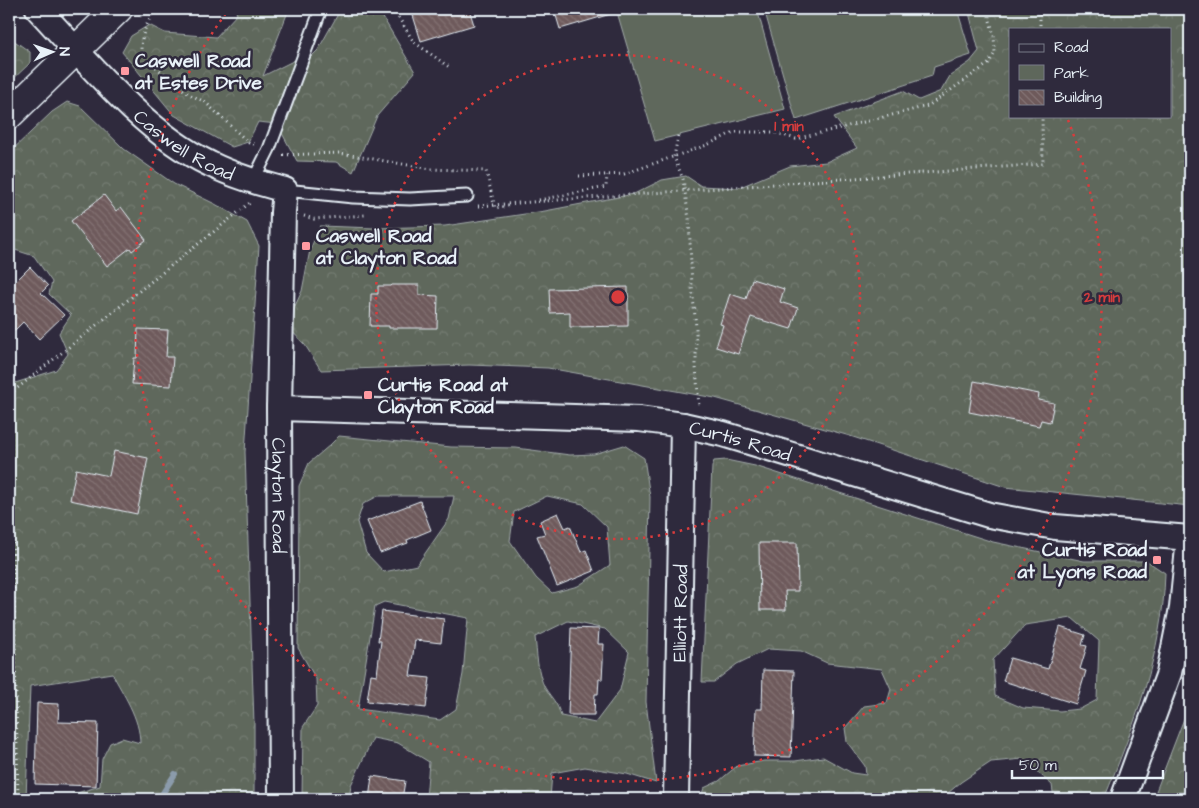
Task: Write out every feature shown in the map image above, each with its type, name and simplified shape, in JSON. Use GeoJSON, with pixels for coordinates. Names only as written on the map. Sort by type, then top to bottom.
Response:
{"type":"FeatureCollection","features":[{"type":"Feature","properties":{"kind":"main road"},"geometry":{"type":"LineString","coordinates":[[9,115],[76,52],[118,9]]}},
{"type":"Feature","properties":{"kind":"street","name":"Caswell Road"},"geometry":{"type":"LineString","coordinates":[[38,9],[76,52],[138,113],[178,145],[253,190],[286,190]]}},
{"type":"Feature","properties":{"kind":"street","name":"Clayton Road"},"geometry":{"type":"LineString","coordinates":[[281,799],[279,408],[282,212],[286,190]]}},
{"type":"Feature","properties":{"kind":"street","name":"Curtis Road"},"geometry":{"type":"LineString","coordinates":[[279,408],[639,419],[723,434],[989,515],[1056,527],[1190,538]]}},
{"type":"Feature","properties":{"kind":"street","name":"Elliott Road"},"geometry":{"type":"LineString","coordinates":[[676,799],[682,426]]}},
{"type":"Feature","properties":{"kind":"street"},"geometry":{"type":"LineString","coordinates":[[1123,799],[1169,673],[1182,608],[1190,538]]}},
{"type":"Feature","properties":{"kind":"lane"},"geometry":{"type":"LineString","coordinates":[[253,190],[321,9]]}},
{"type":"Feature","properties":{"kind":"lane"},"geometry":{"type":"LineString","coordinates":[[286,190],[353,197],[469,201]]}},
{"type":"Feature","properties":{"kind":"path"},"geometry":{"type":"LineString","coordinates":[[393,9],[414,42],[449,67]]}},
{"type":"Feature","properties":{"kind":"path"},"geometry":{"type":"LineString","coordinates":[[579,176],[624,174],[707,145],[734,132],[773,132],[796,139],[928,106],[988,64],[995,53],[994,36],[987,9]]}},
{"type":"Feature","properties":{"kind":"path"},"geometry":{"type":"LineString","coordinates":[[1040,9],[1040,28]]}},
{"type":"Feature","properties":{"kind":"path"},"geometry":{"type":"LineString","coordinates":[[153,10],[148,24],[143,31],[141,51],[151,63],[189,94],[205,102],[249,143],[269,148],[283,155],[339,153],[431,168],[486,171],[495,208],[606,187],[607,175]]}},
{"type":"Feature","properties":{"kind":"path"},"geometry":{"type":"LineString","coordinates":[[469,201],[1044,164],[1042,118]]}},
{"type":"Feature","properties":{"kind":"path"},"geometry":{"type":"LineString","coordinates":[[678,136],[674,157],[683,178],[689,219],[699,407]]}},
{"type":"Feature","properties":{"kind":"path"},"geometry":{"type":"LineString","coordinates":[[18,799],[10,394],[253,190]]}},
{"type":"Feature","properties":{"kind":"path"},"geometry":{"type":"LineString","coordinates":[[297,213],[314,219],[373,214]]}},
{"type":"Feature","properties":{"kind":"green space"},"geometry":{"type":"Polygon","coordinates":[[[235,9],[289,9],[263,76],[299,58],[309,59],[318,50],[339,9],[378,9],[415,72],[377,116],[353,172],[336,162],[297,161],[277,124],[258,122],[248,142],[232,147],[174,115],[122,52],[131,36],[149,25],[165,33],[216,37],[237,14],[235,9]]]}},
{"type":"Feature","properties":{"kind":"green space"},"geometry":{"type":"Polygon","coordinates":[[[627,9],[757,9],[785,109],[655,141],[617,12],[627,9]]]}},
{"type":"Feature","properties":{"kind":"green space"},"geometry":{"type":"Polygon","coordinates":[[[764,9],[957,9],[971,55],[934,67],[932,76],[796,120],[764,9]]]}},
{"type":"Feature","properties":{"kind":"green space"},"geometry":{"type":"Polygon","coordinates":[[[968,9],[1190,9],[1190,506],[1005,487],[850,436],[715,398],[548,368],[469,365],[321,370],[305,345],[286,325],[302,291],[310,250],[320,226],[375,228],[445,226],[545,211],[634,194],[662,180],[686,176],[701,186],[738,188],[790,166],[826,162],[857,148],[834,117],[903,91],[919,100],[941,91],[950,76],[970,62],[979,51],[968,9]]]}},
{"type":"Feature","properties":{"kind":"green space"},"geometry":{"type":"Polygon","coordinates":[[[9,37],[30,52],[30,63],[9,83],[9,37]]]}},
{"type":"Feature","properties":{"kind":"green space"},"geometry":{"type":"Polygon","coordinates":[[[67,102],[80,106],[124,149],[174,184],[247,222],[259,246],[245,452],[254,724],[254,799],[57,799],[100,786],[102,759],[110,743],[122,738],[140,743],[134,715],[112,673],[30,686],[26,799],[9,799],[9,385],[56,370],[68,354],[59,333],[71,315],[49,294],[52,282],[34,256],[9,248],[9,153],[52,112],[67,102]]]}},
{"type":"Feature","properties":{"kind":"green space"},"geometry":{"type":"Polygon","coordinates":[[[339,436],[451,447],[516,448],[570,455],[594,454],[624,445],[644,458],[650,497],[646,702],[656,783],[627,774],[585,767],[552,773],[550,799],[426,799],[429,762],[398,743],[373,738],[351,785],[349,799],[302,799],[303,727],[317,706],[316,679],[298,648],[299,486],[309,463],[339,436]],[[378,496],[363,504],[357,522],[366,553],[384,572],[417,565],[449,519],[454,496],[378,496]],[[547,496],[514,512],[510,541],[536,578],[552,593],[578,586],[610,565],[607,527],[583,504],[547,496]],[[384,602],[375,606],[358,709],[440,720],[456,709],[463,674],[468,618],[384,602]],[[568,621],[535,637],[540,676],[561,716],[595,723],[620,690],[629,652],[605,629],[568,621]]]}},
{"type":"Feature","properties":{"kind":"green space"},"geometry":{"type":"Polygon","coordinates":[[[726,460],[755,466],[993,542],[1084,561],[1147,561],[1165,573],[1159,631],[1153,660],[1136,716],[1104,799],[1054,799],[1052,785],[1023,759],[991,762],[961,782],[941,799],[700,799],[704,788],[719,781],[737,766],[764,761],[795,761],[823,757],[852,773],[866,775],[865,766],[847,742],[845,728],[864,706],[887,703],[891,689],[882,669],[827,663],[801,651],[768,649],[737,664],[714,682],[702,682],[712,467],[714,461],[726,460]],[[1072,618],[1025,625],[993,660],[995,696],[1023,708],[1060,711],[1080,709],[1097,700],[1099,641],[1072,618]]]}},
{"type":"Feature","properties":{"kind":"green space"},"geometry":{"type":"Polygon","coordinates":[[[1190,712],[1190,799],[1153,799],[1185,716],[1190,712]]]}},
{"type":"Feature","properties":{"kind":"building"},"geometry":{"type":"Polygon","coordinates":[[[411,9],[469,9],[474,25],[421,41],[411,9]]]}},
{"type":"Feature","properties":{"kind":"building"},"geometry":{"type":"Polygon","coordinates":[[[554,9],[614,9],[614,13],[560,29],[554,9]]]}},
{"type":"Feature","properties":{"kind":"building"},"geometry":{"type":"Polygon","coordinates":[[[104,195],[116,211],[121,207],[146,240],[132,251],[130,248],[107,266],[71,221],[104,195]]]}},
{"type":"Feature","properties":{"kind":"building"},"geometry":{"type":"Polygon","coordinates":[[[30,267],[48,286],[41,293],[64,315],[39,339],[23,322],[9,336],[9,288],[30,267]]]}},
{"type":"Feature","properties":{"kind":"building"},"geometry":{"type":"Polygon","coordinates":[[[752,279],[784,289],[780,302],[798,308],[791,329],[751,317],[738,354],[716,347],[723,325],[720,324],[730,294],[746,299],[752,279]]]}},
{"type":"Feature","properties":{"kind":"building"},"geometry":{"type":"Polygon","coordinates":[[[419,285],[419,295],[438,296],[437,328],[370,326],[371,294],[378,294],[378,286],[419,285]]]}},
{"type":"Feature","properties":{"kind":"building"},"geometry":{"type":"Polygon","coordinates":[[[628,287],[628,326],[570,327],[570,312],[550,313],[549,289],[628,287]]]}},
{"type":"Feature","properties":{"kind":"building"},"geometry":{"type":"Polygon","coordinates":[[[138,329],[168,330],[166,357],[173,357],[171,386],[132,384],[134,358],[137,358],[138,329]]]}},
{"type":"Feature","properties":{"kind":"building"},"geometry":{"type":"Polygon","coordinates":[[[974,381],[1039,394],[1038,400],[1054,403],[1050,422],[1041,420],[1039,426],[969,412],[974,381]]]}},
{"type":"Feature","properties":{"kind":"building"},"geometry":{"type":"Polygon","coordinates":[[[114,451],[148,458],[137,514],[70,500],[76,469],[109,476],[114,451]]]}},
{"type":"Feature","properties":{"kind":"building"},"geometry":{"type":"Polygon","coordinates":[[[420,501],[431,530],[407,540],[408,543],[380,553],[367,521],[420,501]]]}},
{"type":"Feature","properties":{"kind":"building"},"geometry":{"type":"Polygon","coordinates":[[[558,513],[565,528],[570,526],[581,552],[586,550],[594,571],[557,586],[537,536],[545,534],[540,521],[558,513]]]}},
{"type":"Feature","properties":{"kind":"building"},"geometry":{"type":"Polygon","coordinates":[[[759,543],[797,543],[798,591],[785,591],[786,610],[760,610],[759,543]]]}},
{"type":"Feature","properties":{"kind":"building"},"geometry":{"type":"Polygon","coordinates":[[[382,611],[444,619],[441,643],[415,640],[410,676],[430,678],[426,708],[367,701],[371,674],[377,675],[381,641],[378,641],[382,611]]]}},
{"type":"Feature","properties":{"kind":"building"},"geometry":{"type":"Polygon","coordinates":[[[1060,627],[1085,635],[1082,645],[1087,646],[1080,669],[1086,671],[1076,704],[1003,681],[1010,658],[1048,669],[1060,627]]]}},
{"type":"Feature","properties":{"kind":"building"},"geometry":{"type":"Polygon","coordinates":[[[571,628],[599,629],[598,644],[604,644],[602,679],[599,679],[598,694],[595,694],[594,715],[568,715],[571,628]]]}},
{"type":"Feature","properties":{"kind":"building"},"geometry":{"type":"Polygon","coordinates":[[[763,670],[794,671],[791,757],[754,756],[756,709],[762,709],[763,670]]]}},
{"type":"Feature","properties":{"kind":"building"},"geometry":{"type":"Polygon","coordinates":[[[37,703],[59,704],[58,722],[98,723],[96,786],[35,784],[37,703]]]}},
{"type":"Feature","properties":{"kind":"building"},"geometry":{"type":"Polygon","coordinates":[[[372,776],[405,781],[402,799],[369,799],[372,776]]]}},
{"type":"Feature","properties":{"kind":"waterway"},"geometry":{"type":"LineString","coordinates":[[159,799],[175,774]]}},
{"type":"Feature","properties":{"kind":"place","name":"Caswell Road at Estes Drive"},"geometry":{"type":"Point","coordinates":[125,71]}},
{"type":"Feature","properties":{"kind":"place","name":"Caswell Road at Clayton Road"},"geometry":{"type":"Point","coordinates":[306,246]}},
{"type":"Feature","properties":{"kind":"place","name":"Curtis Road at Clayton Road"},"geometry":{"type":"Point","coordinates":[368,395]}},
{"type":"Feature","properties":{"kind":"place","name":"Curtis Road at Lyons Road"},"geometry":{"type":"Point","coordinates":[1157,560]}}]}
